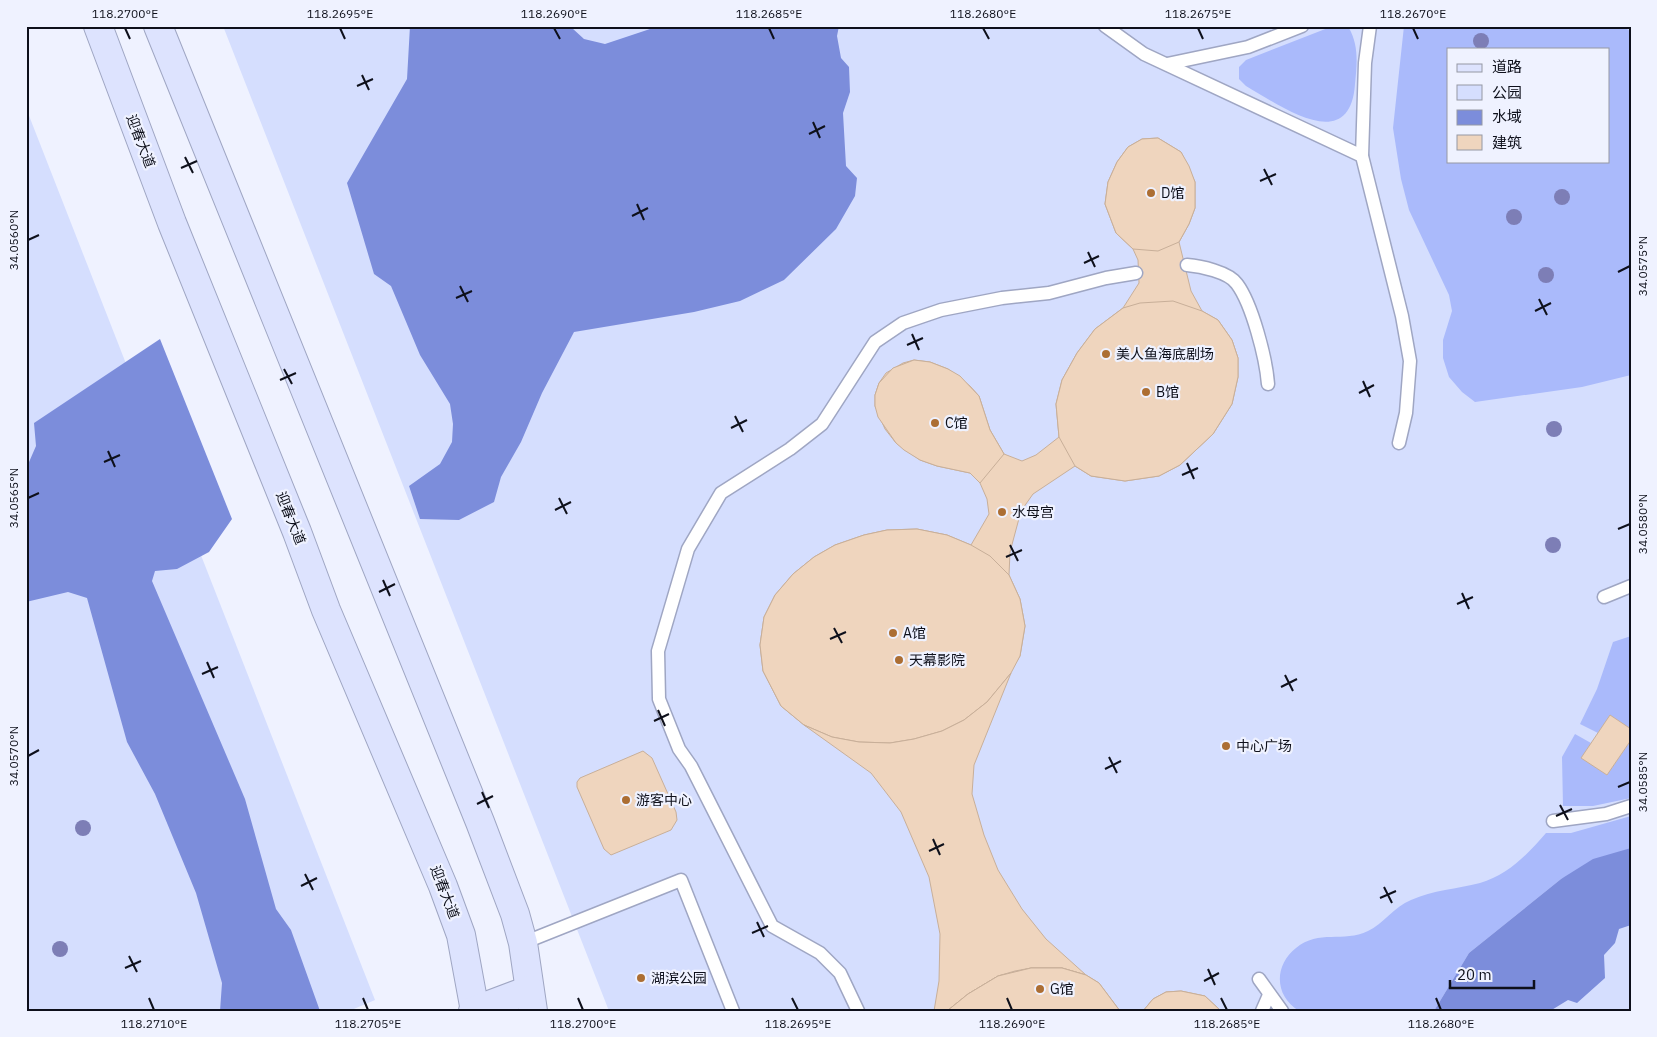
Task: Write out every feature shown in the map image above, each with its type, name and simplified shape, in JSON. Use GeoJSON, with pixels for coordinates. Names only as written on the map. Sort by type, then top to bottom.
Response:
{"type":"FeatureCollection","features":[{"type":"Feature","properties":{"kind":"main road","name":"迎春大道"},"geometry":{"type":"LineString","coordinates":[[98,26],[172,223],[297,532],[326,610],[446,894],[461,935],[474,1010]]}},
{"type":"Feature","properties":{"kind":"main road"},"geometry":{"type":"LineString","coordinates":[[158,26],[515,914],[523,943],[531,1000],[474,1010]]}},
{"type":"Feature","properties":{"kind":"lane"},"geometry":{"type":"LineString","coordinates":[[1105,26],[1144,54],[1362,156]]}},
{"type":"Feature","properties":{"kind":"lane"},"geometry":{"type":"LineString","coordinates":[[1168,64],[1248,48],[1302,26]]}},
{"type":"Feature","properties":{"kind":"lane"},"geometry":{"type":"LineString","coordinates":[[1370,26],[1365,63],[1362,156],[1402,316],[1410,361],[1406,414],[1399,443]]}},
{"type":"Feature","properties":{"kind":"lane"},"geometry":{"type":"LineString","coordinates":[[1187,265],[1206,267],[1236,282],[1254,320],[1268,384]]}},
{"type":"Feature","properties":{"kind":"lane"},"geometry":{"type":"LineString","coordinates":[[858,1011],[840,973],[820,954],[772,926],[691,766],[679,749],[659,699],[658,651],[688,549],[721,493],[790,449],[822,424],[875,342],[903,323],[941,310],[1002,298],[1049,293],[1106,278],[1136,273]]}},
{"type":"Feature","properties":{"kind":"lane"},"geometry":{"type":"LineString","coordinates":[[1604,597],[1631,586]]}},
{"type":"Feature","properties":{"kind":"lane"},"geometry":{"type":"LineString","coordinates":[[1553,821],[1606,814],[1631,806]]}},
{"type":"Feature","properties":{"kind":"lane"},"geometry":{"type":"LineString","coordinates":[[523,943],[681,880],[733,1011]]}},
{"type":"Feature","properties":{"kind":"lane"},"geometry":{"type":"LineString","coordinates":[[1259,979],[1282,1011]]}},
{"type":"Feature","properties":{"kind":"lane"},"geometry":{"type":"LineString","coordinates":[[1262,1011],[1269,995]]}},
{"type":"Feature","properties":{"kind":"green space"},"geometry":{"type":"Polygon","coordinates":[[[223,26],[1631,26],[1631,1011],[609,1011],[223,26]]]}},
{"type":"Feature","properties":{"kind":"green space"},"geometry":{"type":"Polygon","coordinates":[[[26,108],[375,1000],[349,1011],[26,1011],[26,108]]]}},
{"type":"Feature","properties":{"kind":"shaded area"},"geometry":{"type":"Polygon","coordinates":[[[1333,26],[1349,28],[1356,55],[1355,84],[1350,106],[1340,118],[1327,122],[1311,120],[1276,104],[1246,86],[1239,79],[1239,67],[1246,60],[1333,26]]]}},
{"type":"Feature","properties":{"kind":"shaded area"},"geometry":{"type":"Polygon","coordinates":[[[1404,26],[1623,26],[1631,32],[1631,375],[1582,387],[1475,402],[1462,392],[1449,377],[1443,358],[1443,340],[1452,311],[1449,295],[1409,210],[1401,179],[1393,128],[1404,26]]]}},
{"type":"Feature","properties":{"kind":"shaded area"},"geometry":{"type":"Polygon","coordinates":[[[1631,636],[1631,729],[1610,715],[1598,733],[1580,724],[1597,689],[1613,642],[1631,636]]]}},
{"type":"Feature","properties":{"kind":"shaded area"},"geometry":{"type":"Polygon","coordinates":[[[1575,734],[1591,743],[1582,758],[1607,775],[1631,740],[1631,798],[1593,806],[1563,806],[1562,757],[1575,734]]]}},
{"type":"Feature","properties":{"kind":"shaded area"},"geometry":{"type":"Polygon","coordinates":[[[1631,816],[1631,848],[1561,879],[1469,953],[1434,1011],[1299,1011],[1285,997],[1281,989],[1281,971],[1289,955],[1305,942],[1322,937],[1349,936],[1368,931],[1411,900],[1428,894],[1480,883],[1500,875],[1517,863],[1546,833],[1571,833],[1631,816]]]}},
{"type":"Feature","properties":{"kind":"water"},"geometry":{"type":"Polygon","coordinates":[[[410,26],[563,26],[572,28],[584,39],[605,44],[659,26],[839,26],[837,36],[841,58],[849,67],[850,92],[843,113],[846,166],[857,178],[855,196],[836,229],[784,280],[740,301],[694,312],[574,332],[542,393],[521,442],[501,477],[494,502],[459,520],[420,519],[409,486],[440,464],[452,442],[453,424],[450,404],[420,355],[391,286],[374,274],[347,183],[407,79],[410,26]]]}},
{"type":"Feature","properties":{"kind":"water"},"geometry":{"type":"Polygon","coordinates":[[[160,339],[232,519],[209,552],[177,569],[155,571],[152,581],[245,799],[276,909],[291,930],[320,1011],[220,1011],[222,983],[196,893],[155,794],[127,742],[87,598],[68,592],[26,602],[26,469],[36,446],[34,423],[160,339]]]}},
{"type":"Feature","properties":{"kind":"water"},"geometry":{"type":"Polygon","coordinates":[[[1631,848],[1631,925],[1619,929],[1615,943],[1604,955],[1605,978],[1577,1003],[1568,1000],[1550,1011],[1434,1011],[1469,953],[1561,879],[1593,859],[1631,848]]]}},
{"type":"Feature","properties":{"kind":"building"},"geometry":{"type":"Polygon","coordinates":[[[1158,138],[1181,152],[1195,182],[1195,208],[1179,242],[1191,291],[1202,311],[1218,320],[1232,340],[1238,358],[1238,377],[1232,404],[1213,434],[1180,465],[1159,476],[1125,481],[1091,476],[1075,466],[1033,494],[1021,511],[1010,552],[1009,575],[1020,599],[1025,626],[1020,656],[1000,688],[987,702],[964,720],[942,731],[890,743],[859,742],[832,737],[804,725],[781,706],[763,671],[760,645],[764,617],[775,595],[793,574],[814,557],[835,545],[864,535],[887,530],[917,529],[947,535],[971,545],[989,514],[987,499],[980,483],[970,473],[937,466],[920,460],[896,443],[885,429],[875,406],[875,395],[879,383],[886,373],[903,363],[914,360],[930,362],[948,369],[970,386],[979,396],[990,430],[1004,454],[1022,461],[1036,455],[1059,437],[1056,404],[1062,380],[1077,353],[1095,329],[1123,308],[1139,283],[1138,260],[1133,249],[1116,233],[1105,204],[1108,182],[1117,162],[1128,147],[1142,139],[1158,138]]]}},
{"type":"Feature","properties":{"kind":"building","name":"D馆"},"geometry":{"type":"Polygon","coordinates":[[[1158,138],[1181,152],[1189,166],[1195,182],[1195,208],[1179,242],[1158,251],[1133,249],[1116,233],[1105,204],[1108,182],[1117,162],[1128,147],[1142,139],[1158,138]]]}},
{"type":"Feature","properties":{"kind":"building","name":"B馆"},"geometry":{"type":"Polygon","coordinates":[[[1173,301],[1202,311],[1218,320],[1232,340],[1238,358],[1238,377],[1232,404],[1213,434],[1180,465],[1159,476],[1125,481],[1091,476],[1075,466],[1059,437],[1056,404],[1062,380],[1077,353],[1095,329],[1123,308],[1140,303],[1173,301]]]}},
{"type":"Feature","properties":{"kind":"building","name":"C馆"},"geometry":{"type":"Polygon","coordinates":[[[914,360],[930,362],[948,369],[960,376],[979,396],[990,430],[1004,454],[980,483],[970,473],[937,466],[920,460],[904,450],[896,443],[878,417],[875,395],[879,383],[893,368],[914,360]]]}},
{"type":"Feature","properties":{"kind":"building","name":"A馆"},"geometry":{"type":"Polygon","coordinates":[[[917,529],[947,535],[971,545],[990,556],[1009,575],[1020,599],[1025,626],[1020,656],[1011,673],[987,702],[964,720],[942,731],[914,739],[890,743],[859,742],[832,737],[804,725],[781,706],[763,671],[760,645],[764,617],[775,595],[793,574],[814,557],[835,545],[864,535],[887,530],[917,529]]]}},
{"type":"Feature","properties":{"kind":"building"},"geometry":{"type":"Polygon","coordinates":[[[1011,673],[974,765],[972,794],[984,835],[998,870],[1022,909],[1046,939],[1086,975],[1062,968],[1031,968],[1015,971],[998,976],[968,994],[947,1011],[934,1011],[939,981],[940,934],[929,877],[901,812],[871,773],[804,725],[832,737],[859,742],[890,743],[914,739],[942,731],[964,720],[987,702],[1011,673]]]}},
{"type":"Feature","properties":{"kind":"building"},"geometry":{"type":"Polygon","coordinates":[[[1610,715],[1631,729],[1631,740],[1607,775],[1581,758],[1610,715]]]}},
{"type":"Feature","properties":{"kind":"building","name":"游客中心"},"geometry":{"type":"Polygon","coordinates":[[[643,751],[652,758],[676,812],[677,820],[671,830],[611,855],[604,849],[577,787],[577,782],[580,778],[643,751]]]}},
{"type":"Feature","properties":{"kind":"building","name":"G馆"},"geometry":{"type":"Polygon","coordinates":[[[1031,968],[1062,968],[1086,975],[1099,983],[1120,1011],[947,1011],[968,994],[998,976],[1031,968]]]}},
{"type":"Feature","properties":{"kind":"building","name":"G馆"},"geometry":{"type":"Polygon","coordinates":[[[1031,968],[1062,968],[1086,975],[1099,983],[1120,1011],[947,1011],[968,994],[998,976],[1031,968]]]}},
{"type":"Feature","properties":{"kind":"building"},"geometry":{"type":"Polygon","coordinates":[[[1181,991],[1205,996],[1221,1011],[1143,1011],[1153,999],[1166,992],[1181,991]]]}},
{"type":"Feature","properties":{"kind":"building"},"geometry":{"type":"Polygon","coordinates":[[[1181,991],[1205,996],[1221,1011],[1143,1011],[1153,999],[1166,992],[1181,991]]]}},
{"type":"Feature","properties":{"kind":"place","name":"D馆"},"geometry":{"type":"Point","coordinates":[1151,193]}},
{"type":"Feature","properties":{"kind":"place","name":"美人鱼海底剧场"},"geometry":{"type":"Point","coordinates":[1106,354]}},
{"type":"Feature","properties":{"kind":"place","name":"B馆"},"geometry":{"type":"Point","coordinates":[1146,392]}},
{"type":"Feature","properties":{"kind":"place","name":"C馆"},"geometry":{"type":"Point","coordinates":[935,423]}},
{"type":"Feature","properties":{"kind":"place","name":"水母宫"},"geometry":{"type":"Point","coordinates":[1002,512]}},
{"type":"Feature","properties":{"kind":"place","name":"A馆"},"geometry":{"type":"Point","coordinates":[893,633]}},
{"type":"Feature","properties":{"kind":"place","name":"天幕影院"},"geometry":{"type":"Point","coordinates":[899,660]}},
{"type":"Feature","properties":{"kind":"place","name":"中心广场"},"geometry":{"type":"Point","coordinates":[1226,746]}},
{"type":"Feature","properties":{"kind":"place","name":"游客中心"},"geometry":{"type":"Point","coordinates":[626,800]}},
{"type":"Feature","properties":{"kind":"place","name":"湖滨公园"},"geometry":{"type":"Point","coordinates":[641,978]}},
{"type":"Feature","properties":{"kind":"place","name":"G馆"},"geometry":{"type":"Point","coordinates":[1040,989]}}]}
